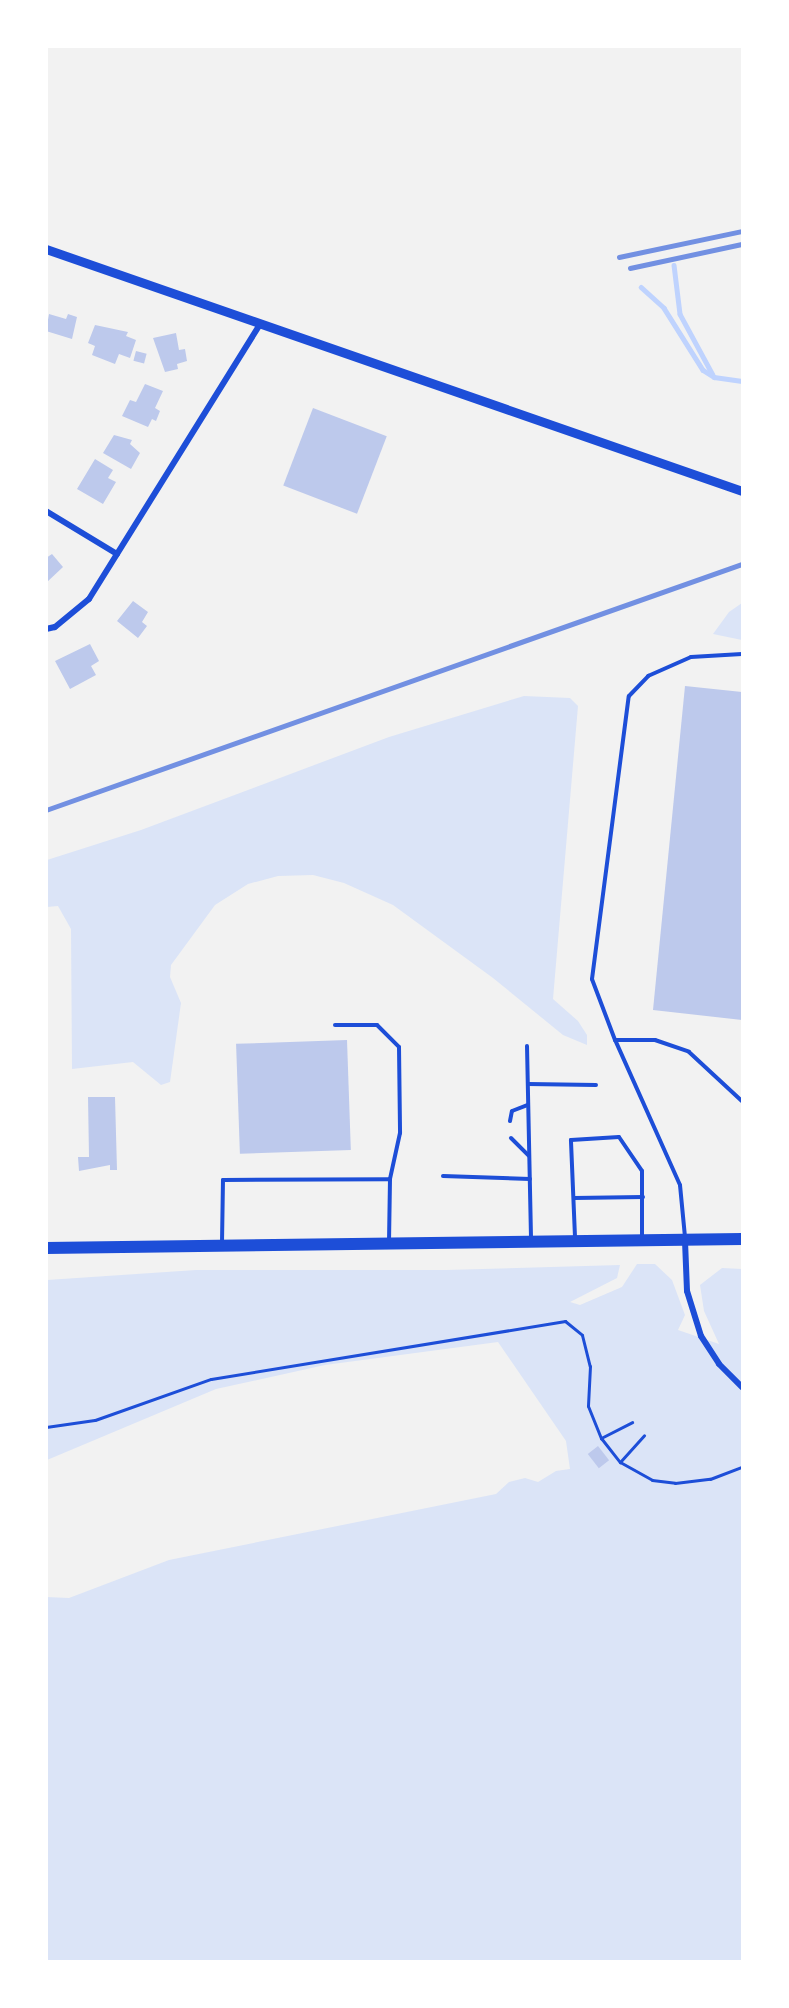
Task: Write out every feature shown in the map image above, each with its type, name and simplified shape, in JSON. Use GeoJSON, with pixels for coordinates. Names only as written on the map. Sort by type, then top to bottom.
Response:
{"type":"FeatureCollection","features":[{"type":"Feature","properties":{"kind":"main road"},"geometry":{"type":"LineString","coordinates":[[46,1248],[742,1239]]}},
{"type":"Feature","properties":{"kind":"street"},"geometry":{"type":"LineString","coordinates":[[46,249],[742,491]]}},
{"type":"Feature","properties":{"kind":"street"},"geometry":{"type":"LineString","coordinates":[[46,629],[55,627],[89,599],[261,323]]}},
{"type":"Feature","properties":{"kind":"street"},"geometry":{"type":"LineString","coordinates":[[46,512],[117,554]]}},
{"type":"Feature","properties":{"kind":"street"},"geometry":{"type":"LineString","coordinates":[[685,1241],[687,1291],[701,1336],[719,1364],[742,1387]]}},
{"type":"Feature","properties":{"kind":"lane"},"geometry":{"type":"LineString","coordinates":[[685,1241],[680,1185],[615,1041],[592,979],[628,696],[648,676],[692,657],[742,654]]}},
{"type":"Feature","properties":{"kind":"lane"},"geometry":{"type":"LineString","coordinates":[[335,1025],[377,1025],[399,1047],[400,1133],[390,1179],[389,1245]]}},
{"type":"Feature","properties":{"kind":"lane"},"geometry":{"type":"LineString","coordinates":[[615,1041],[655,1040],[689,1052],[742,1101]]}},
{"type":"Feature","properties":{"kind":"lane"},"geometry":{"type":"LineString","coordinates":[[527,1046],[531,1243]]}},
{"type":"Feature","properties":{"kind":"lane"},"geometry":{"type":"LineString","coordinates":[[528,1084],[596,1085]]}},
{"type":"Feature","properties":{"kind":"lane"},"geometry":{"type":"LineString","coordinates":[[510,1121],[512,1111],[528,1105]]}},
{"type":"Feature","properties":{"kind":"lane"},"geometry":{"type":"LineString","coordinates":[[575,1242],[572,1140],[619,1137],[642,1171],[642,1241]]}},
{"type":"Feature","properties":{"kind":"lane"},"geometry":{"type":"LineString","coordinates":[[511,1138],[529,1156]]}},
{"type":"Feature","properties":{"kind":"lane"},"geometry":{"type":"LineString","coordinates":[[443,1176],[530,1179]]}},
{"type":"Feature","properties":{"kind":"lane"},"geometry":{"type":"LineString","coordinates":[[222,1246],[223,1180],[390,1179]]}},
{"type":"Feature","properties":{"kind":"lane"},"geometry":{"type":"LineString","coordinates":[[574,1198],[643,1197]]}},
{"type":"Feature","properties":{"kind":"path"},"geometry":{"type":"LineString","coordinates":[[46,1427],[96,1420],[211,1379],[565,1321],[582,1335],[591,1366],[588,1406],[601,1438],[620,1462],[652,1480],[675,1483],[710,1479],[742,1467]]}},
{"type":"Feature","properties":{"kind":"path"},"geometry":{"type":"LineString","coordinates":[[601,1438],[632,1422]]}},
{"type":"Feature","properties":{"kind":"path"},"geometry":{"type":"LineString","coordinates":[[620,1462],[644,1435]]}},
{"type":"Feature","properties":{"kind":"shaded area"},"geometry":{"type":"Polygon","coordinates":[[[742,603],[742,640],[713,634],[729,612],[742,603]]]}},
{"type":"Feature","properties":{"kind":"shaded area"},"geometry":{"type":"Polygon","coordinates":[[[524,696],[570,698],[578,706],[553,999],[578,1021],[587,1035],[587,1045],[563,1035],[493,978],[393,905],[344,883],[313,875],[278,876],[248,884],[215,905],[171,965],[170,977],[181,1003],[170,1082],[161,1085],[133,1062],[72,1069],[71,929],[58,906],[47,907],[47,860],[141,830],[389,737],[524,696]]]}},
{"type":"Feature","properties":{"kind":"shaded area"},"geometry":{"type":"Polygon","coordinates":[[[637,1264],[655,1264],[672,1280],[685,1315],[678,1330],[719,1344],[704,1311],[700,1285],[722,1268],[742,1269],[742,1961],[47,1961],[46,1597],[69,1598],[169,1560],[496,1494],[509,1482],[525,1478],[538,1482],[556,1471],[570,1469],[566,1441],[498,1342],[325,1365],[216,1389],[47,1460],[47,1280],[196,1270],[446,1270],[620,1265],[617,1278],[570,1302],[580,1305],[622,1287],[637,1264]]]}},
{"type":"Feature","properties":{"kind":"building"},"geometry":{"type":"Polygon","coordinates":[[[49,314],[66,319],[68,314],[77,317],[72,339],[46,331],[49,314]]]}},
{"type":"Feature","properties":{"kind":"building"},"geometry":{"type":"Polygon","coordinates":[[[95,325],[128,332],[126,336],[136,340],[130,358],[119,354],[115,364],[92,355],[95,346],[88,343],[95,325]]]}},
{"type":"Feature","properties":{"kind":"building"},"geometry":{"type":"Polygon","coordinates":[[[176,333],[179,350],[185,349],[187,361],[177,364],[178,369],[165,372],[153,338],[176,333]]]}},
{"type":"Feature","properties":{"kind":"building"},"geometry":{"type":"Polygon","coordinates":[[[136,351],[147,354],[144,364],[133,361],[136,351]]]}},
{"type":"Feature","properties":{"kind":"building"},"geometry":{"type":"Polygon","coordinates":[[[145,384],[163,391],[155,408],[160,411],[156,421],[152,419],[148,427],[122,416],[130,400],[136,402],[145,384]]]}},
{"type":"Feature","properties":{"kind":"building"},"geometry":{"type":"Polygon","coordinates":[[[313,408],[387,436],[357,514],[283,485],[313,408]]]}},
{"type":"Feature","properties":{"kind":"building"},"geometry":{"type":"Polygon","coordinates":[[[114,435],[132,440],[130,444],[140,453],[131,469],[103,453],[114,435]]]}},
{"type":"Feature","properties":{"kind":"building"},"geometry":{"type":"Polygon","coordinates":[[[95,459],[113,470],[108,478],[116,482],[103,504],[77,489],[95,459]]]}},
{"type":"Feature","properties":{"kind":"building"},"geometry":{"type":"Polygon","coordinates":[[[52,554],[63,567],[46,583],[46,558],[52,554]]]}},
{"type":"Feature","properties":{"kind":"building"},"geometry":{"type":"Polygon","coordinates":[[[133,601],[148,612],[142,622],[147,626],[138,638],[117,621],[133,601]]]}},
{"type":"Feature","properties":{"kind":"building"},"geometry":{"type":"Polygon","coordinates":[[[90,644],[99,661],[91,666],[96,675],[70,689],[55,661],[90,644]]]}},
{"type":"Feature","properties":{"kind":"building"},"geometry":{"type":"Polygon","coordinates":[[[685,686],[742,692],[742,1020],[653,1010],[685,686]]]}},
{"type":"Feature","properties":{"kind":"building"},"geometry":{"type":"Polygon","coordinates":[[[347,1040],[351,1150],[240,1154],[236,1044],[347,1040]]]}},
{"type":"Feature","properties":{"kind":"building"},"geometry":{"type":"Polygon","coordinates":[[[88,1097],[115,1097],[117,1170],[110,1170],[110,1165],[79,1171],[78,1157],[89,1157],[88,1097]]]}},
{"type":"Feature","properties":{"kind":"building"},"geometry":{"type":"Polygon","coordinates":[[[598,1446],[609,1460],[599,1468],[588,1454],[598,1446]]]}},
{"type":"Feature","properties":{"kind":"waterway"},"geometry":{"type":"LineString","coordinates":[[674,265],[680,314],[713,375]]}},
{"type":"Feature","properties":{"kind":"waterway"},"geometry":{"type":"LineString","coordinates":[[641,287],[664,308],[703,370],[714,377],[742,381]]}},
{"type":"Feature","properties":{"kind":"railway"},"geometry":{"type":"LineString","coordinates":[[619,257],[742,231]]}},
{"type":"Feature","properties":{"kind":"railway"},"geometry":{"type":"LineString","coordinates":[[630,268],[742,244]]}},
{"type":"Feature","properties":{"kind":"railway"},"geometry":{"type":"LineString","coordinates":[[46,810],[742,564]]}}]}
